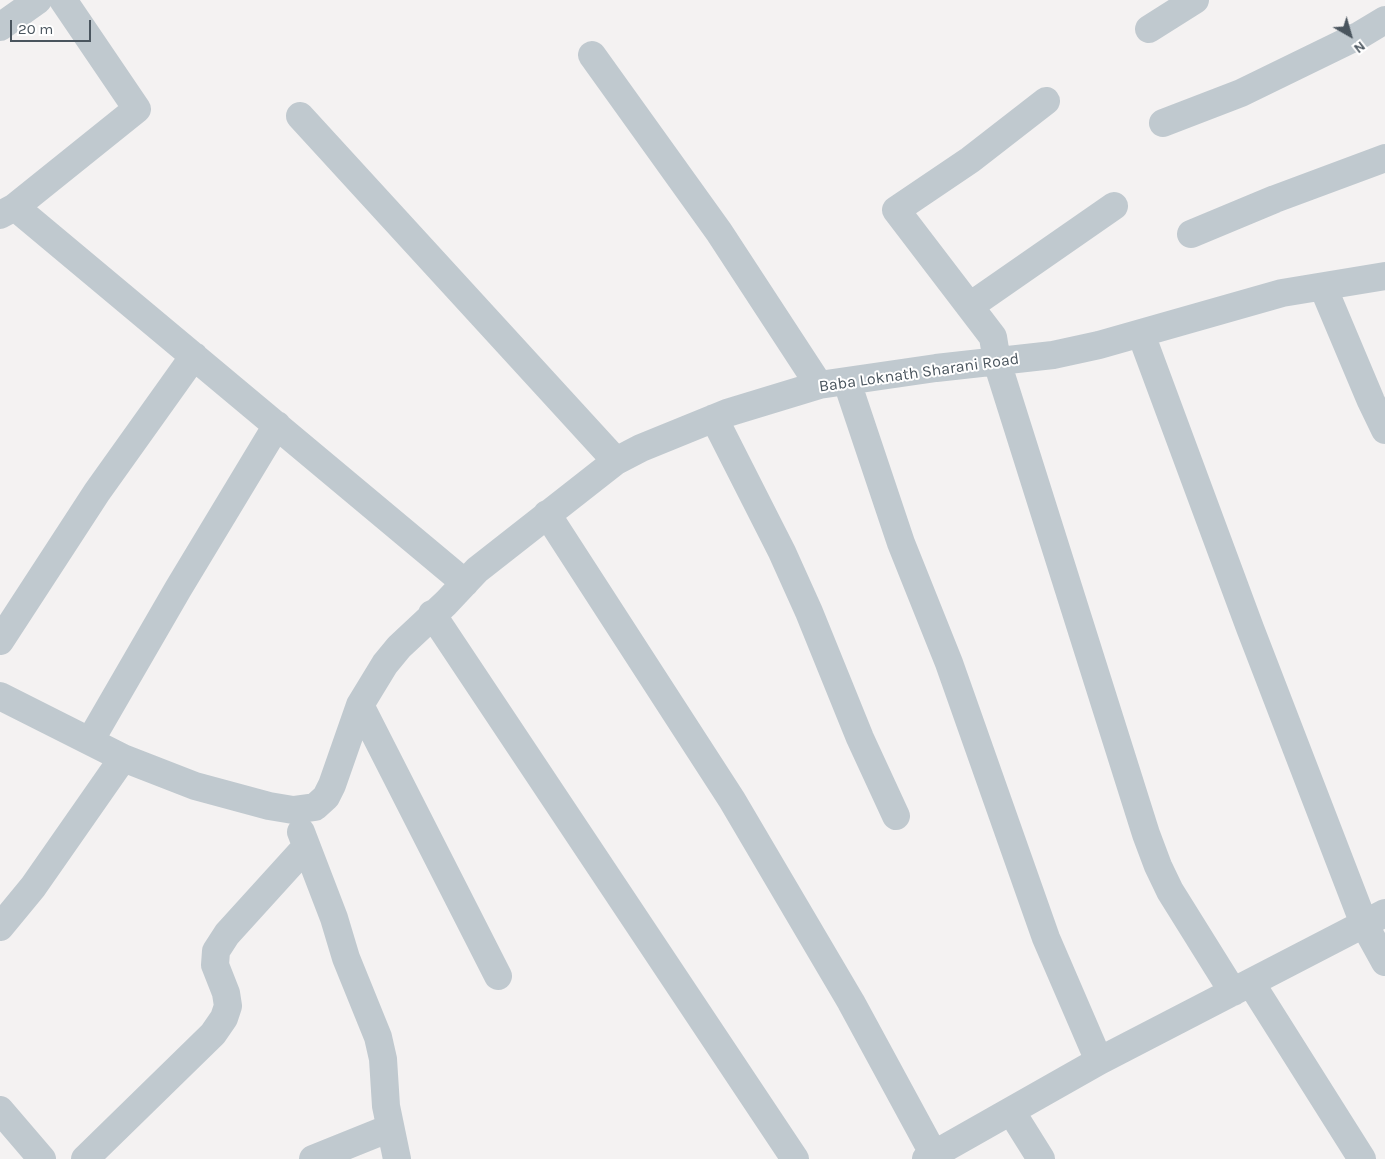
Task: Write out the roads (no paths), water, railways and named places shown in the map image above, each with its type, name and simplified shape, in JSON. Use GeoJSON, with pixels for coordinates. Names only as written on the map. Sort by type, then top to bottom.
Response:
{"type":"FeatureCollection","features":[{"type":"Feature","properties":{"kind":"street"},"geometry":{"type":"LineString","coordinates":[[0,27],[38,0]]}},
{"type":"Feature","properties":{"kind":"street"},"geometry":{"type":"LineString","coordinates":[[63,0],[137,109],[8,211],[194,356],[465,582]]}},
{"type":"Feature","properties":{"kind":"street"},"geometry":{"type":"LineString","coordinates":[[1149,29],[1195,0]]}},
{"type":"Feature","properties":{"kind":"street"},"geometry":{"type":"LineString","coordinates":[[1163,123],[1241,93],[1360,35],[1385,20]]}},
{"type":"Feature","properties":{"kind":"street"},"geometry":{"type":"LineString","coordinates":[[592,55],[719,232],[819,385]]}},
{"type":"Feature","properties":{"kind":"street"},"geometry":{"type":"LineString","coordinates":[[1046,100],[970,160],[896,210],[993,337],[997,362],[1146,834],[1170,891],[1242,988],[1362,1159]]}},
{"type":"Feature","properties":{"kind":"street"},"geometry":{"type":"LineString","coordinates":[[300,116],[616,460]]}},
{"type":"Feature","properties":{"kind":"street"},"geometry":{"type":"LineString","coordinates":[[1191,234],[1275,199],[1385,158]]}},
{"type":"Feature","properties":{"kind":"street"},"geometry":{"type":"LineString","coordinates":[[970,306],[1114,206]]}},
{"type":"Feature","properties":{"kind":"street","name":"Baba Loknath Sharani Road"},"geometry":{"type":"LineString","coordinates":[[4,706],[90,741],[123,758],[195,786],[269,806],[293,810],[315,807],[326,797],[341,761],[360,705],[385,664],[399,647],[477,570],[616,460],[714,418],[819,385],[908,372],[1053,355],[1099,346],[1282,293],[1385,276]]}},
{"type":"Feature","properties":{"kind":"street"},"geometry":{"type":"LineString","coordinates":[[1323,286],[1385,430]]}},
{"type":"Feature","properties":{"kind":"street"},"geometry":{"type":"LineString","coordinates":[[1141,334],[1250,628],[1374,919],[1385,962]]}},
{"type":"Feature","properties":{"kind":"street"},"geometry":{"type":"LineString","coordinates":[[0,641],[97,492],[194,356]]}},
{"type":"Feature","properties":{"kind":"street"},"geometry":{"type":"LineString","coordinates":[[847,382],[901,543],[948,663],[1046,938],[1099,1061]]}},
{"type":"Feature","properties":{"kind":"street"},"geometry":{"type":"LineString","coordinates":[[714,418],[782,552],[809,612],[860,738],[896,816]]}},
{"type":"Feature","properties":{"kind":"street"},"geometry":{"type":"LineString","coordinates":[[90,741],[276,425]]}},
{"type":"Feature","properties":{"kind":"street"},"geometry":{"type":"LineString","coordinates":[[547,514],[732,800],[851,1002],[930,1157],[1099,1061],[1374,919]]}},
{"type":"Feature","properties":{"kind":"street"},"geometry":{"type":"LineString","coordinates":[[432,614],[795,1159]]}},
{"type":"Feature","properties":{"kind":"street"},"geometry":{"type":"LineString","coordinates":[[360,705],[498,976]]}},
{"type":"Feature","properties":{"kind":"street"},"geometry":{"type":"LineString","coordinates":[[0,927],[33,887],[123,758]]}},
{"type":"Feature","properties":{"kind":"street"},"geometry":{"type":"LineString","coordinates":[[293,810],[334,918],[346,958],[378,1037],[384,1059],[386,1106],[397,1159]]}},
{"type":"Feature","properties":{"kind":"street"},"geometry":{"type":"LineString","coordinates":[[85,1159],[213,1034],[224,1018],[228,1006],[226,993],[215,965],[216,951],[227,934],[306,847]]}},
{"type":"Feature","properties":{"kind":"street"},"geometry":{"type":"LineString","coordinates":[[0,1110],[42,1159]]}},
{"type":"Feature","properties":{"kind":"street"},"geometry":{"type":"LineString","coordinates":[[1011,1111],[1041,1159]]}},
{"type":"Feature","properties":{"kind":"street"},"geometry":{"type":"LineString","coordinates":[[312,1159],[390,1128]]}}]}
